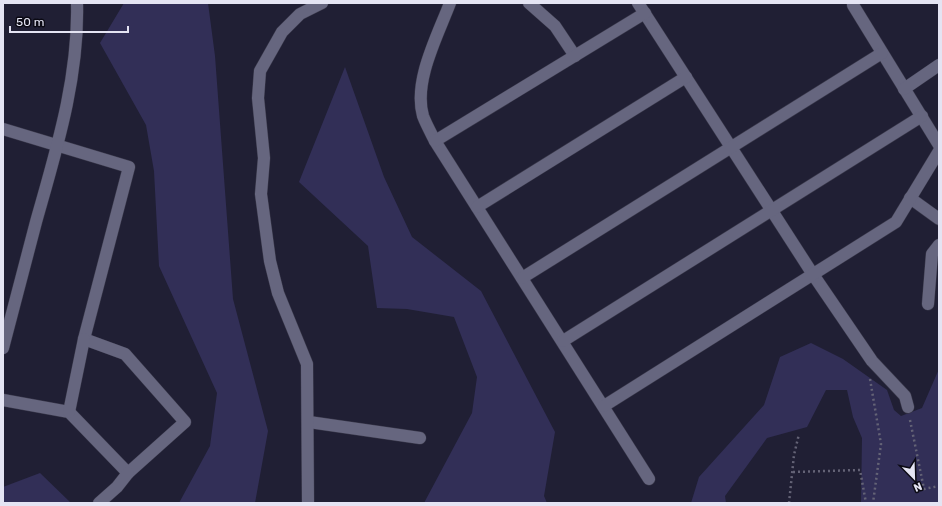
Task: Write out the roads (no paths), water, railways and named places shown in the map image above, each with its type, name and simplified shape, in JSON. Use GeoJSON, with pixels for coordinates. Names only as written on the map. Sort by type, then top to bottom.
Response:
{"type":"FeatureCollection","features":[{"type":"Feature","properties":{"kind":"street"},"geometry":{"type":"LineString","coordinates":[[3,348],[59,145],[77,33],[77,3]]}},
{"type":"Feature","properties":{"kind":"street"},"geometry":{"type":"LineString","coordinates":[[308,503],[309,422],[307,364],[278,292],[270,261],[262,194],[264,158],[258,98],[260,71],[282,32],[300,14],[322,3]]}},
{"type":"Feature","properties":{"kind":"street"},"geometry":{"type":"LineString","coordinates":[[450,3],[424,73],[421,96],[423,115],[435,141],[649,479]]}},
{"type":"Feature","properties":{"kind":"street"},"geometry":{"type":"LineString","coordinates":[[528,3],[555,26],[575,56]]}},
{"type":"Feature","properties":{"kind":"street"},"geometry":{"type":"LineString","coordinates":[[638,3],[812,273],[872,361],[905,396],[908,408]]}},
{"type":"Feature","properties":{"kind":"street"},"geometry":{"type":"LineString","coordinates":[[853,6],[939,145]]}},
{"type":"Feature","properties":{"kind":"street"},"geometry":{"type":"LineString","coordinates":[[435,141],[645,13]]}},
{"type":"Feature","properties":{"kind":"street"},"geometry":{"type":"LineString","coordinates":[[522,278],[882,53]]}},
{"type":"Feature","properties":{"kind":"street"},"geometry":{"type":"LineString","coordinates":[[904,89],[939,65]]}},
{"type":"Feature","properties":{"kind":"street"},"geometry":{"type":"LineString","coordinates":[[477,207],[686,77]]}},
{"type":"Feature","properties":{"kind":"street"},"geometry":{"type":"LineString","coordinates":[[563,341],[922,116]]}},
{"type":"Feature","properties":{"kind":"street"},"geometry":{"type":"LineString","coordinates":[[3,130],[59,145],[129,167],[84,339],[69,412]]}},
{"type":"Feature","properties":{"kind":"street"},"geometry":{"type":"LineString","coordinates":[[604,406],[812,273],[896,222],[939,151]]}},
{"type":"Feature","properties":{"kind":"street"},"geometry":{"type":"LineString","coordinates":[[910,198],[939,219]]}},
{"type":"Feature","properties":{"kind":"street"},"geometry":{"type":"LineString","coordinates":[[928,304],[932,254],[939,245]]}},
{"type":"Feature","properties":{"kind":"street"},"geometry":{"type":"LineString","coordinates":[[84,339],[126,354],[185,422],[128,473],[117,487],[99,503]]}},
{"type":"Feature","properties":{"kind":"street"},"geometry":{"type":"LineString","coordinates":[[3,400],[69,412],[128,473]]}},
{"type":"Feature","properties":{"kind":"street"},"geometry":{"type":"LineString","coordinates":[[309,422],[420,438]]}}]}
